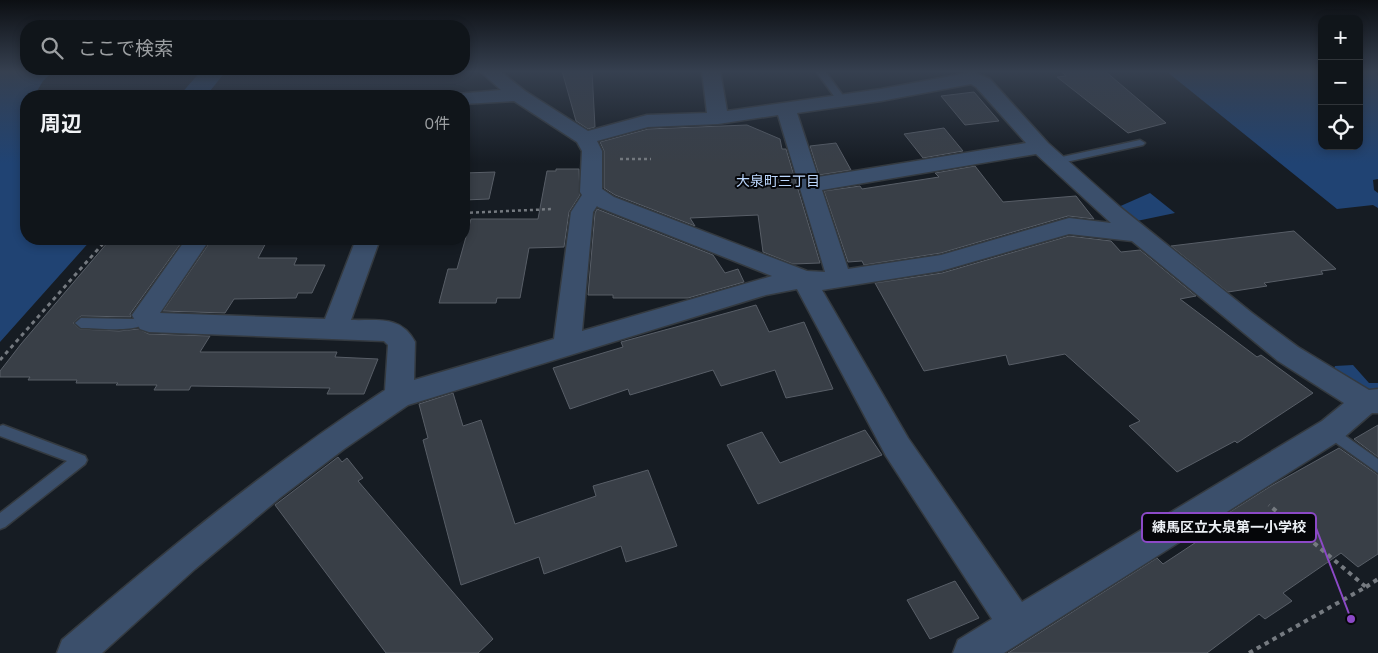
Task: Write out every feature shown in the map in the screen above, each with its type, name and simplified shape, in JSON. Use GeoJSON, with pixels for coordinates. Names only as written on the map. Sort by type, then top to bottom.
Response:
{"type":"FeatureCollection","features":[{"type":"Feature","properties":{"kind":"street"},"geometry":{"type":"LineString","coordinates":[[528,101],[585,138],[592,151],[591,192],[567,345]]}},
{"type":"Feature","properties":{"kind":"street"},"geometry":{"type":"LineString","coordinates":[[716,101],[718,118]]}},
{"type":"Feature","properties":{"kind":"street"},"geometry":{"type":"LineString","coordinates":[[585,138],[646,121],[718,118],[839,101]]}},
{"type":"Feature","properties":{"kind":"street"},"geometry":{"type":"LineString","coordinates":[[971,653],[1330,432],[1371,402],[1288,354],[1243,320],[1078,183],[1041,147],[1000,101]]}},
{"type":"Feature","properties":{"kind":"street"},"geometry":{"type":"LineString","coordinates":[[786,109],[839,278]]}},
{"type":"Feature","properties":{"kind":"street"},"geometry":{"type":"LineString","coordinates":[[810,185],[1041,147]]}},
{"type":"Feature","properties":{"kind":"street"},"geometry":{"type":"LineString","coordinates":[[589,202],[606,202],[804,279],[897,448],[1016,624]]}},
{"type":"Feature","properties":{"kind":"street"},"geometry":{"type":"LineString","coordinates":[[75,653],[183,558],[270,487],[333,440],[399,396],[765,286],[804,279],[824,280],[941,263],[1069,226],[1139,234]]}},
{"type":"Feature","properties":{"kind":"street"},"geometry":{"type":"LineString","coordinates":[[194,245],[145,315],[145,319],[149,322],[391,331],[402,342],[399,396]]}},
{"type":"Feature","properties":{"kind":"street"},"geometry":{"type":"LineString","coordinates":[[334,329],[366,245]]}},
{"type":"Feature","properties":{"kind":"lane"},"geometry":{"type":"LineString","coordinates":[[1057,161],[1140,143]]}},
{"type":"Feature","properties":{"kind":"lane"},"geometry":{"type":"LineString","coordinates":[[82,323],[134,324],[145,319]]}},
{"type":"Feature","properties":{"kind":"lane"},"geometry":{"type":"LineString","coordinates":[[0,522],[80,460],[3,431]]}},
{"type":"Feature","properties":{"kind":"lane"},"geometry":{"type":"LineString","coordinates":[[1330,432],[1378,467]]}},
{"type":"Feature","properties":{"kind":"path"},"geometry":{"type":"LineString","coordinates":[[470,212],[589,202]]}},
{"type":"Feature","properties":{"kind":"path"},"geometry":{"type":"LineString","coordinates":[[0,360],[102,245]]}},
{"type":"Feature","properties":{"kind":"path"},"geometry":{"type":"LineString","coordinates":[[1244,484],[1366,587]]}},
{"type":"Feature","properties":{"kind":"path"},"geometry":{"type":"LineString","coordinates":[[1248,653],[1378,580]]}},
{"type":"Feature","properties":{"kind":"shaded area"},"geometry":{"type":"Polygon","coordinates":[[[0,101],[20,101],[20,245],[87,245],[0,342],[0,101]]]}},
{"type":"Feature","properties":{"kind":"shaded area"},"geometry":{"type":"Polygon","coordinates":[[[1204,101],[1318,101],[1318,150],[1363,150],[1363,101],[1378,101],[1378,179],[1373,180],[1374,190],[1378,193],[1378,208],[1373,205],[1337,209],[1204,101]]]}},
{"type":"Feature","properties":{"kind":"shaded area"},"geometry":{"type":"Polygon","coordinates":[[[1150,193],[1175,213],[1132,222],[1116,208],[1150,193]]]}},
{"type":"Feature","properties":{"kind":"shaded area"},"geometry":{"type":"Polygon","coordinates":[[[1353,365],[1369,383],[1378,383],[1378,389],[1367,390],[1333,372],[1335,366],[1353,365]]]}},
{"type":"Feature","properties":{"kind":"building"},"geometry":{"type":"Polygon","coordinates":[[[571,101],[594,101],[595,127],[588,129],[576,121],[571,101]]]}},
{"type":"Feature","properties":{"kind":"building"},"geometry":{"type":"Polygon","coordinates":[[[946,101],[982,101],[999,121],[965,125],[946,101]]]}},
{"type":"Feature","properties":{"kind":"building"},"geometry":{"type":"Polygon","coordinates":[[[1088,101],[1141,101],[1166,123],[1128,133],[1088,101]]]}},
{"type":"Feature","properties":{"kind":"building"},"geometry":{"type":"Polygon","coordinates":[[[747,125],[780,139],[782,149],[786,149],[820,263],[793,264],[763,252],[758,215],[690,218],[695,226],[615,195],[604,188],[604,151],[600,142],[648,129],[747,125]]]}},
{"type":"Feature","properties":{"kind":"building"},"geometry":{"type":"Polygon","coordinates":[[[944,128],[963,151],[923,158],[904,134],[944,128]]]}},
{"type":"Feature","properties":{"kind":"building"},"geometry":{"type":"Polygon","coordinates":[[[836,143],[851,170],[819,175],[810,146],[836,143]]]}},
{"type":"Feature","properties":{"kind":"building"},"geometry":{"type":"Polygon","coordinates":[[[975,166],[1003,202],[1076,196],[1094,219],[1068,216],[941,253],[864,265],[862,261],[848,262],[824,191],[860,186],[862,189],[939,177],[935,173],[975,166]]]}},
{"type":"Feature","properties":{"kind":"building"},"geometry":{"type":"Polygon","coordinates":[[[556,169],[579,169],[580,195],[569,212],[564,247],[529,248],[520,298],[497,298],[496,303],[439,303],[448,269],[457,269],[464,245],[470,245],[471,219],[538,219],[547,171],[556,171],[556,169]]]}},
{"type":"Feature","properties":{"kind":"building"},"geometry":{"type":"Polygon","coordinates":[[[495,172],[489,199],[470,200],[470,173],[495,172]]]}},
{"type":"Feature","properties":{"kind":"building"},"geometry":{"type":"Polygon","coordinates":[[[597,209],[713,255],[725,273],[738,269],[744,282],[688,298],[613,298],[613,295],[588,295],[595,213],[597,209]]]}},
{"type":"Feature","properties":{"kind":"building"},"geometry":{"type":"Polygon","coordinates":[[[1294,231],[1336,269],[1321,271],[1323,274],[1264,283],[1267,286],[1228,292],[1171,246],[1294,231]]]}},
{"type":"Feature","properties":{"kind":"building"},"geometry":{"type":"Polygon","coordinates":[[[1069,236],[1111,241],[1121,252],[1140,250],[1196,296],[1180,299],[1257,357],[1261,355],[1313,393],[1237,443],[1235,441],[1177,472],[1129,426],[1140,421],[1065,354],[1009,365],[1006,355],[924,371],[875,283],[942,273],[1069,236]]]}},
{"type":"Feature","properties":{"kind":"building"},"geometry":{"type":"Polygon","coordinates":[[[105,245],[180,245],[130,314],[131,317],[81,316],[73,323],[80,329],[119,331],[138,329],[149,334],[210,336],[200,352],[337,352],[335,357],[378,359],[364,394],[327,394],[330,388],[191,386],[189,390],[154,390],[157,385],[76,383],[77,380],[28,380],[30,377],[0,377],[0,371],[105,245]]]}},
{"type":"Feature","properties":{"kind":"building"},"geometry":{"type":"Polygon","coordinates":[[[208,245],[265,245],[258,258],[297,258],[294,265],[325,265],[312,293],[298,293],[296,298],[234,299],[225,313],[163,311],[208,245]]]}},
{"type":"Feature","properties":{"kind":"building"},"geometry":{"type":"Polygon","coordinates":[[[756,305],[769,332],[804,322],[833,389],[786,398],[775,370],[721,386],[713,370],[630,395],[628,389],[570,409],[553,368],[623,347],[621,342],[756,305]]]}},
{"type":"Feature","properties":{"kind":"building"},"geometry":{"type":"Polygon","coordinates":[[[453,393],[463,426],[481,420],[515,524],[596,496],[593,486],[648,470],[677,546],[626,562],[621,546],[544,574],[539,557],[461,585],[423,440],[428,438],[419,404],[453,393]]]}},
{"type":"Feature","properties":{"kind":"building"},"geometry":{"type":"Polygon","coordinates":[[[1378,425],[1378,457],[1354,439],[1378,425]]]}},
{"type":"Feature","properties":{"kind":"building"},"geometry":{"type":"Polygon","coordinates":[[[865,430],[882,455],[758,504],[727,445],[762,432],[780,463],[865,430]]]}},
{"type":"Feature","properties":{"kind":"building"},"geometry":{"type":"Polygon","coordinates":[[[1339,448],[1378,475],[1378,554],[1358,567],[1341,553],[1283,593],[1292,601],[1265,619],[1259,614],[1207,653],[1008,653],[1157,558],[1163,564],[1219,527],[1214,522],[1271,486],[1339,448]]]}},
{"type":"Feature","properties":{"kind":"building"},"geometry":{"type":"Polygon","coordinates":[[[338,457],[342,462],[347,458],[363,478],[358,481],[493,639],[478,653],[386,653],[275,505],[338,457]]]}},
{"type":"Feature","properties":{"kind":"building"},"geometry":{"type":"Polygon","coordinates":[[[955,581],[979,618],[930,639],[907,600],[955,581]]]}},
{"type":"Feature","properties":{"kind":"place","name":"練馬区立大泉第一小学校"},"geometry":{"type":"Point","coordinates":[1351,619]}},
{"type":"Feature","properties":{"kind":"district","name":"大泉町三丁目"},"geometry":{"type":"Point","coordinates":[778,181]}}]}
